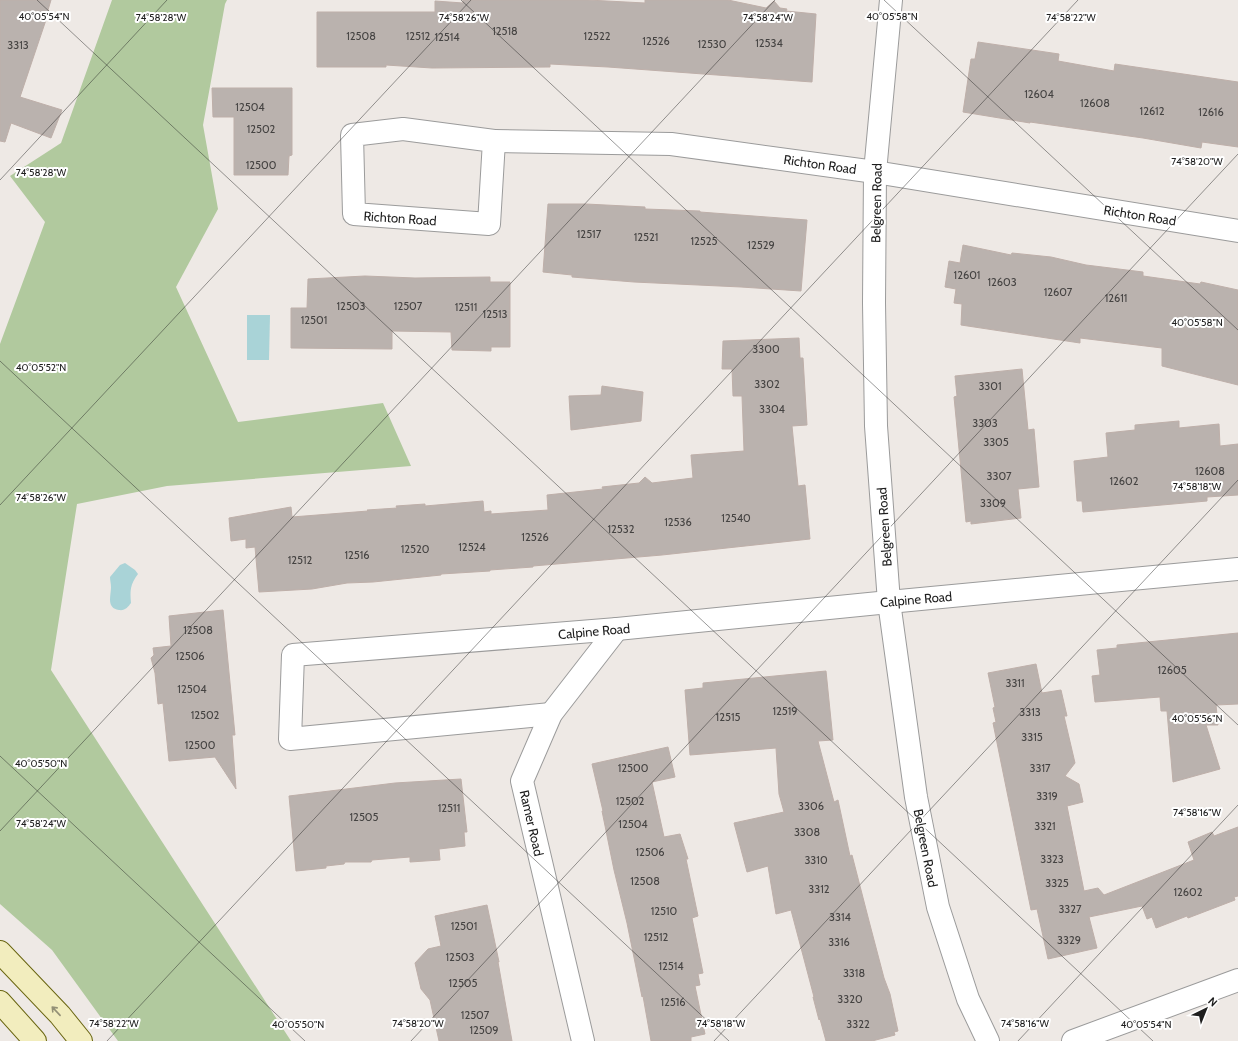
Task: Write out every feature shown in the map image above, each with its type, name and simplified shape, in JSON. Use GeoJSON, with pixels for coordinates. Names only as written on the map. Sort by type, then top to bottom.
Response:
{"type":"FeatureCollection","features":[{"type":"Feature","properties":{"kind":"main road"},"geometry":{"type":"LineString","coordinates":[[0,952],[60,1015],[81,1041]]}},
{"type":"Feature","properties":{"kind":"main road"},"geometry":{"type":"LineString","coordinates":[[0,1002],[35,1041]]}},
{"type":"Feature","properties":{"kind":"street","name":"Belgreen Road"},"geometry":{"type":"LineString","coordinates":[[891,0],[875,172],[874,303],[876,426],[889,602],[916,797],[938,907],[968,999],[988,1041]]}},
{"type":"Feature","properties":{"kind":"street","name":"Richton Road"},"geometry":{"type":"LineString","coordinates":[[494,141],[489,224],[354,214],[352,135],[403,129],[494,141],[671,144],[875,172],[1238,232]]}},
{"type":"Feature","properties":{"kind":"street","name":"Calpine Road"},"geometry":{"type":"LineString","coordinates":[[551,714],[290,739],[293,656],[617,629],[1238,569]]}},
{"type":"Feature","properties":{"kind":"street","name":"Ramer Road"},"geometry":{"type":"LineString","coordinates":[[583,1041],[522,781],[551,714],[617,629]]}},
{"type":"Feature","properties":{"kind":"street"},"geometry":{"type":"LineString","coordinates":[[1073,1041],[1238,980]]}},
{"type":"Feature","properties":{"kind":"green space"},"geometry":{"type":"Polygon","coordinates":[[[112,0],[227,0],[225,4],[203,125],[218,209],[176,287],[238,422],[383,403],[411,466],[167,486],[77,504],[51,670],[291,1041],[118,1041],[52,950],[0,904],[0,344],[45,222],[10,176],[61,143],[112,0]]]}},
{"type":"Feature","properties":{"kind":"water"},"geometry":{"type":"Polygon","coordinates":[[[247,315],[270,315],[269,360],[247,360],[247,315]]]}},
{"type":"Feature","properties":{"kind":"water"},"geometry":{"type":"Polygon","coordinates":[[[125,563],[138,574],[133,581],[131,588],[131,603],[125,609],[119,610],[112,607],[110,601],[110,577],[120,565],[125,563]]]}},
{"type":"Feature","properties":{"kind":"building"},"geometry":{"type":"Polygon","coordinates":[[[0,0],[51,0],[49,11],[20,97],[62,110],[51,138],[11,123],[5,142],[0,141],[0,0]]]}},
{"type":"Feature","properties":{"kind":"building"},"geometry":{"type":"Polygon","coordinates":[[[463,0],[588,0],[645,3],[645,0],[728,0],[766,8],[774,1],[780,8],[787,9],[786,11],[816,14],[812,82],[550,64],[550,67],[432,68],[386,65],[386,67],[317,67],[317,12],[435,12],[435,1],[463,3],[463,0]]]}},
{"type":"Feature","properties":{"kind":"building"},"geometry":{"type":"Polygon","coordinates":[[[978,42],[1059,54],[1058,61],[1114,71],[1115,64],[1238,82],[1238,147],[1202,142],[1201,148],[1143,138],[1030,123],[963,112],[971,59],[975,59],[978,42]]]}},
{"type":"Feature","properties":{"kind":"building"},"geometry":{"type":"Polygon","coordinates":[[[212,88],[292,88],[292,155],[289,156],[288,175],[234,175],[234,117],[213,117],[212,88]]]}},
{"type":"Feature","properties":{"kind":"building"},"geometry":{"type":"Polygon","coordinates":[[[548,204],[645,207],[645,209],[700,211],[807,220],[801,291],[634,282],[572,277],[572,275],[543,272],[548,204]]]}},
{"type":"Feature","properties":{"kind":"building"},"geometry":{"type":"Polygon","coordinates":[[[963,245],[1011,255],[1012,253],[1051,257],[1086,265],[1143,272],[1143,276],[1200,284],[1201,282],[1238,290],[1238,385],[1162,366],[1162,348],[1080,338],[1080,343],[961,325],[962,304],[954,303],[956,289],[945,287],[949,261],[960,263],[963,245]]]}},
{"type":"Feature","properties":{"kind":"building"},"geometry":{"type":"Polygon","coordinates":[[[365,276],[415,278],[490,277],[490,282],[510,282],[510,347],[491,347],[491,351],[452,350],[451,332],[392,331],[392,349],[291,348],[291,308],[307,308],[308,279],[365,276]]]}},
{"type":"Feature","properties":{"kind":"building"},"geometry":{"type":"Polygon","coordinates":[[[799,338],[800,358],[803,358],[807,425],[792,426],[798,486],[805,485],[810,539],[662,555],[490,571],[441,574],[373,582],[347,583],[312,589],[259,592],[255,547],[246,548],[246,539],[231,541],[229,518],[291,507],[292,517],[397,508],[396,506],[425,504],[425,506],[483,501],[484,512],[491,511],[491,514],[548,510],[547,495],[603,489],[602,487],[639,483],[645,477],[652,483],[693,478],[691,455],[744,451],[742,396],[733,396],[732,369],[722,369],[723,341],[799,338]]]}},
{"type":"Feature","properties":{"kind":"building"},"geometry":{"type":"Polygon","coordinates":[[[1022,369],[1028,430],[1034,429],[1039,487],[1018,489],[1021,518],[971,524],[971,521],[966,522],[954,397],[957,396],[955,376],[1022,369]]]}},
{"type":"Feature","properties":{"kind":"building"},"geometry":{"type":"Polygon","coordinates":[[[602,386],[643,392],[641,421],[571,430],[569,396],[601,395],[602,386]]]}},
{"type":"Feature","properties":{"kind":"building"},"geometry":{"type":"Polygon","coordinates":[[[1179,421],[1179,428],[1219,424],[1220,446],[1238,444],[1238,495],[1207,497],[1207,501],[1083,512],[1082,501],[1077,501],[1074,461],[1108,457],[1106,433],[1135,430],[1135,425],[1179,421]]]}},
{"type":"Feature","properties":{"kind":"building"},"geometry":{"type":"Polygon","coordinates":[[[223,610],[235,735],[232,735],[236,789],[215,757],[169,761],[163,703],[158,704],[155,673],[151,658],[154,655],[153,648],[171,646],[169,616],[223,610]]]}},
{"type":"Feature","properties":{"kind":"building"},"geometry":{"type":"Polygon","coordinates":[[[1238,633],[1238,704],[1216,705],[1218,725],[1206,725],[1220,769],[1173,782],[1167,711],[1161,711],[1160,697],[1095,702],[1092,676],[1100,675],[1097,650],[1117,648],[1117,645],[1238,633]]]}},
{"type":"Feature","properties":{"kind":"building"},"geometry":{"type":"Polygon","coordinates":[[[1036,664],[1042,693],[1061,690],[1067,716],[1064,716],[1075,763],[1065,776],[1079,784],[1083,802],[1067,806],[1084,891],[1098,888],[1104,895],[1194,860],[1188,842],[1212,832],[1214,836],[1238,827],[1238,896],[1234,897],[1235,900],[1188,918],[1187,916],[1156,928],[1152,917],[1147,919],[1142,906],[1089,917],[1097,948],[1048,959],[1037,909],[1031,910],[993,723],[996,722],[993,708],[995,707],[988,673],[1036,664]]]}},
{"type":"Feature","properties":{"kind":"building"},"geometry":{"type":"Polygon","coordinates":[[[826,671],[833,740],[818,741],[834,802],[838,800],[850,856],[852,855],[884,978],[890,994],[898,1031],[894,1032],[895,1035],[872,1041],[826,1041],[820,1019],[819,1020],[791,910],[776,914],[768,866],[747,872],[734,823],[784,812],[779,794],[776,748],[690,755],[685,690],[703,688],[703,683],[826,671]]]}},
{"type":"Feature","properties":{"kind":"building"},"geometry":{"type":"Polygon","coordinates":[[[668,747],[675,777],[652,782],[664,837],[680,834],[688,859],[686,859],[698,916],[692,918],[703,973],[698,974],[700,985],[695,986],[705,1034],[691,1037],[691,1041],[651,1041],[643,996],[642,997],[592,764],[668,747]]]}},
{"type":"Feature","properties":{"kind":"building"},"geometry":{"type":"Polygon","coordinates":[[[461,779],[467,832],[464,832],[465,846],[439,849],[440,860],[410,862],[410,857],[372,860],[371,862],[345,862],[344,864],[326,866],[326,868],[296,871],[289,796],[395,783],[461,779]]]}},
{"type":"Feature","properties":{"kind":"building"},"geometry":{"type":"Polygon","coordinates":[[[487,905],[499,962],[512,1041],[439,1041],[430,1000],[421,989],[415,963],[428,949],[441,946],[435,916],[487,905]]]}}]}
